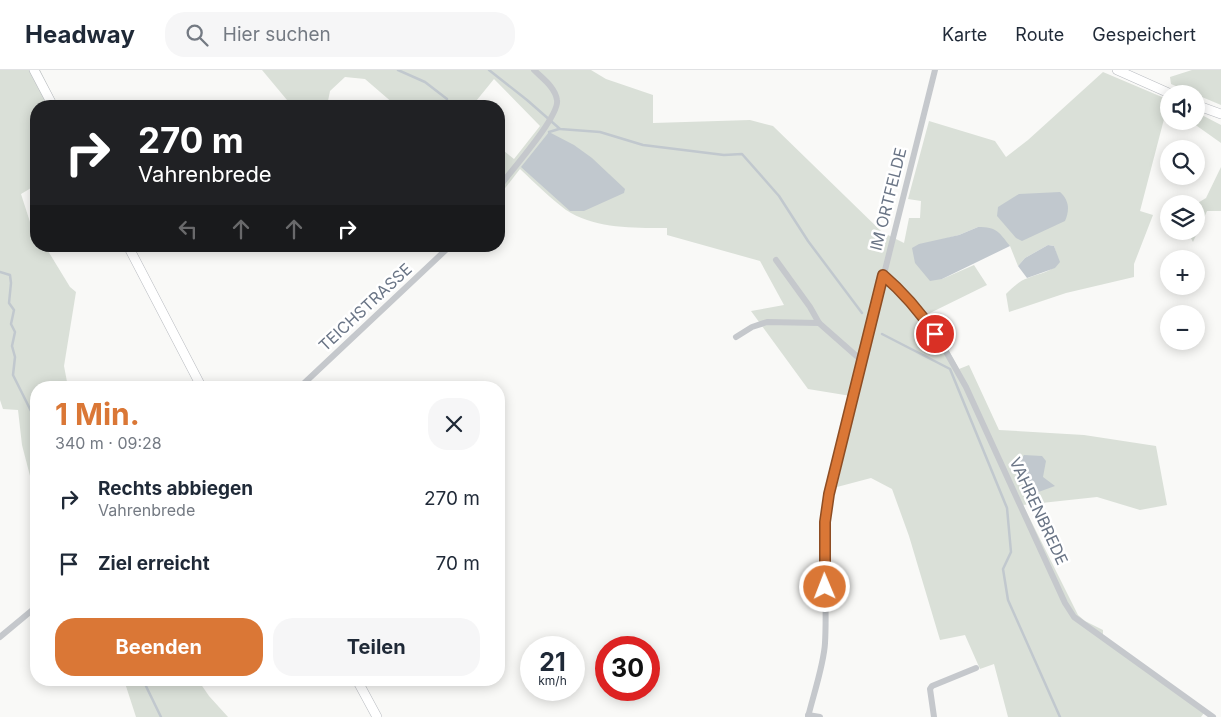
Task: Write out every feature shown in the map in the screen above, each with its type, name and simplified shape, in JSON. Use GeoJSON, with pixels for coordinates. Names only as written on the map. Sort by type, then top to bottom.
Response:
{"type":"FeatureCollection","features":[{"type":"Feature","properties":{"kind":"street"},"geometry":{"type":"LineString","coordinates":[[34,70],[50,100]]}},
{"type":"Feature","properties":{"kind":"street"},"geometry":{"type":"LineString","coordinates":[[505,180],[554,115],[558,102],[556,94],[550,85],[534,70]]}},
{"type":"Feature","properties":{"kind":"street","name":"IM ORTFELDE"},"geometry":{"type":"LineString","coordinates":[[808,716],[826,643],[824,544],[826,507],[861,360],[935,70]]}},
{"type":"Feature","properties":{"kind":"street"},"geometry":{"type":"LineString","coordinates":[[1117,70],[1160,89]]}},
{"type":"Feature","properties":{"kind":"street"},"geometry":{"type":"LineString","coordinates":[[1205,108],[1221,114]]}},
{"type":"Feature","properties":{"kind":"street"},"geometry":{"type":"LineString","coordinates":[[131,252],[198,381]]}},
{"type":"Feature","properties":{"kind":"street","name":"TEICHSTRASSE"},"geometry":{"type":"LineString","coordinates":[[306,381],[444,252]]}},
{"type":"Feature","properties":{"kind":"street"},"geometry":{"type":"LineString","coordinates":[[776,260],[810,307],[819,323],[861,360]]}},
{"type":"Feature","properties":{"kind":"street","name":"VAHRENBREDE"},"geometry":{"type":"LineString","coordinates":[[883,275],[898,288],[925,319],[966,387],[1065,602],[1074,617],[1213,717]]}},
{"type":"Feature","properties":{"kind":"street"},"geometry":{"type":"LineString","coordinates":[[736,337],[752,327],[767,322],[819,323]]}},
{"type":"Feature","properties":{"kind":"street"},"geometry":{"type":"LineString","coordinates":[[0,637],[30,612]]}},
{"type":"Feature","properties":{"kind":"street"},"geometry":{"type":"LineString","coordinates":[[929,717],[934,717],[930,689],[932,686],[976,668]]}},
{"type":"Feature","properties":{"kind":"street"},"geometry":{"type":"LineString","coordinates":[[360,686],[377,717]]}},
{"type":"Feature","properties":{"kind":"street"},"geometry":{"type":"LineString","coordinates":[[808,716],[820,717]]}},
{"type":"Feature","properties":{"kind":"shaded area"},"geometry":{"type":"Polygon","coordinates":[[[0,70],[40,70],[55,100],[30,100],[30,189],[21,194],[30,222],[30,252],[49,252],[70,287],[76,292],[64,366],[67,381],[30,381],[30,476],[22,445],[18,410],[3,409],[0,400],[0,70]]]}},
{"type":"Feature","properties":{"kind":"shaded area"},"geometry":{"type":"Polygon","coordinates":[[[262,70],[591,70],[606,79],[653,95],[653,123],[750,120],[773,126],[883,233],[885,238],[888,235],[904,243],[909,218],[920,218],[921,201],[908,199],[929,121],[995,141],[1006,157],[1028,140],[1103,72],[1160,96],[1161,130],[1140,211],[1153,215],[1134,264],[1134,277],[1066,293],[1009,312],[1006,294],[1022,281],[1049,270],[1059,262],[1054,246],[1048,245],[1025,258],[1018,266],[1010,246],[978,227],[940,240],[942,279],[974,265],[987,285],[928,314],[959,369],[969,365],[999,430],[1084,435],[1156,446],[1167,505],[1140,510],[1097,497],[1023,505],[1078,615],[1085,621],[1103,630],[1103,637],[1204,713],[1201,717],[1008,717],[994,664],[980,669],[965,635],[940,640],[909,536],[892,489],[871,478],[837,487],[857,397],[808,389],[751,311],[784,305],[760,261],[667,235],[667,228],[615,226],[589,221],[566,210],[520,169],[505,188],[505,152],[514,159],[540,126],[494,79],[477,100],[389,100],[365,79],[345,77],[330,91],[328,100],[287,100],[262,70]]]}},
{"type":"Feature","properties":{"kind":"shaded area"},"geometry":{"type":"Polygon","coordinates":[[[1192,70],[1221,70],[1221,105],[1205,98],[1205,85],[1173,85],[1171,84],[1170,77],[1192,70]]]}},
{"type":"Feature","properties":{"kind":"shaded area"},"geometry":{"type":"Polygon","coordinates":[[[1205,117],[1221,125],[1221,143],[1203,130],[1205,130],[1205,117]]]}},
{"type":"Feature","properties":{"kind":"shaded area"},"geometry":{"type":"Polygon","coordinates":[[[549,132],[574,145],[592,158],[625,189],[624,193],[584,211],[570,211],[521,167],[549,132]]]}},
{"type":"Feature","properties":{"kind":"shaded area"},"geometry":{"type":"Polygon","coordinates":[[[1221,167],[1221,211],[1207,211],[1205,215],[1206,198],[1221,167]]]}},
{"type":"Feature","properties":{"kind":"shaded area"},"geometry":{"type":"Polygon","coordinates":[[[1060,192],[1068,205],[1065,221],[1022,241],[1016,238],[997,216],[998,207],[1019,194],[1060,192]]]}},
{"type":"Feature","properties":{"kind":"shaded area"},"geometry":{"type":"Polygon","coordinates":[[[978,227],[994,229],[1010,246],[942,279],[930,281],[915,263],[912,248],[919,244],[959,235],[978,227]]]}},
{"type":"Feature","properties":{"kind":"shaded area"},"geometry":{"type":"Polygon","coordinates":[[[1048,245],[1054,246],[1060,262],[1055,268],[1027,278],[1018,266],[1025,258],[1048,245]]]}},
{"type":"Feature","properties":{"kind":"shaded area"},"geometry":{"type":"Polygon","coordinates":[[[1024,455],[1042,456],[1046,461],[1043,477],[1055,486],[1033,494],[1020,462],[1024,455]]]}},
{"type":"Feature","properties":{"kind":"shaded area"},"geometry":{"type":"Polygon","coordinates":[[[126,686],[202,686],[228,717],[136,717],[126,686]]]}},
{"type":"Feature","properties":{"kind":"waterway"},"geometry":{"type":"LineString","coordinates":[[398,70],[425,82],[447,99]]}},
{"type":"Feature","properties":{"kind":"waterway"},"geometry":{"type":"LineString","coordinates":[[489,70],[560,129],[600,132],[643,145],[724,155],[742,154],[779,196],[808,241],[862,313]]}},
{"type":"Feature","properties":{"kind":"waterway"},"geometry":{"type":"LineString","coordinates":[[549,132],[559,129]]}},
{"type":"Feature","properties":{"kind":"waterway"},"geometry":{"type":"LineString","coordinates":[[0,272],[10,275],[9,303],[14,310],[11,324],[15,332],[12,346],[15,357],[13,375],[30,409]]}},
{"type":"Feature","properties":{"kind":"waterway"},"geometry":{"type":"LineString","coordinates":[[882,334],[950,369],[1007,508],[1011,552],[1003,569],[1008,600],[1060,717]]}},
{"type":"Feature","properties":{"kind":"waterway"},"geometry":{"type":"LineString","coordinates":[[146,686],[161,717]]}},
{"type":"Feature","properties":{"kind":"route"},"geometry":{"type":"LineString","coordinates":[[825,587],[824,544],[826,507],[883,275],[898,288],[925,319],[935,334]]}}]}
